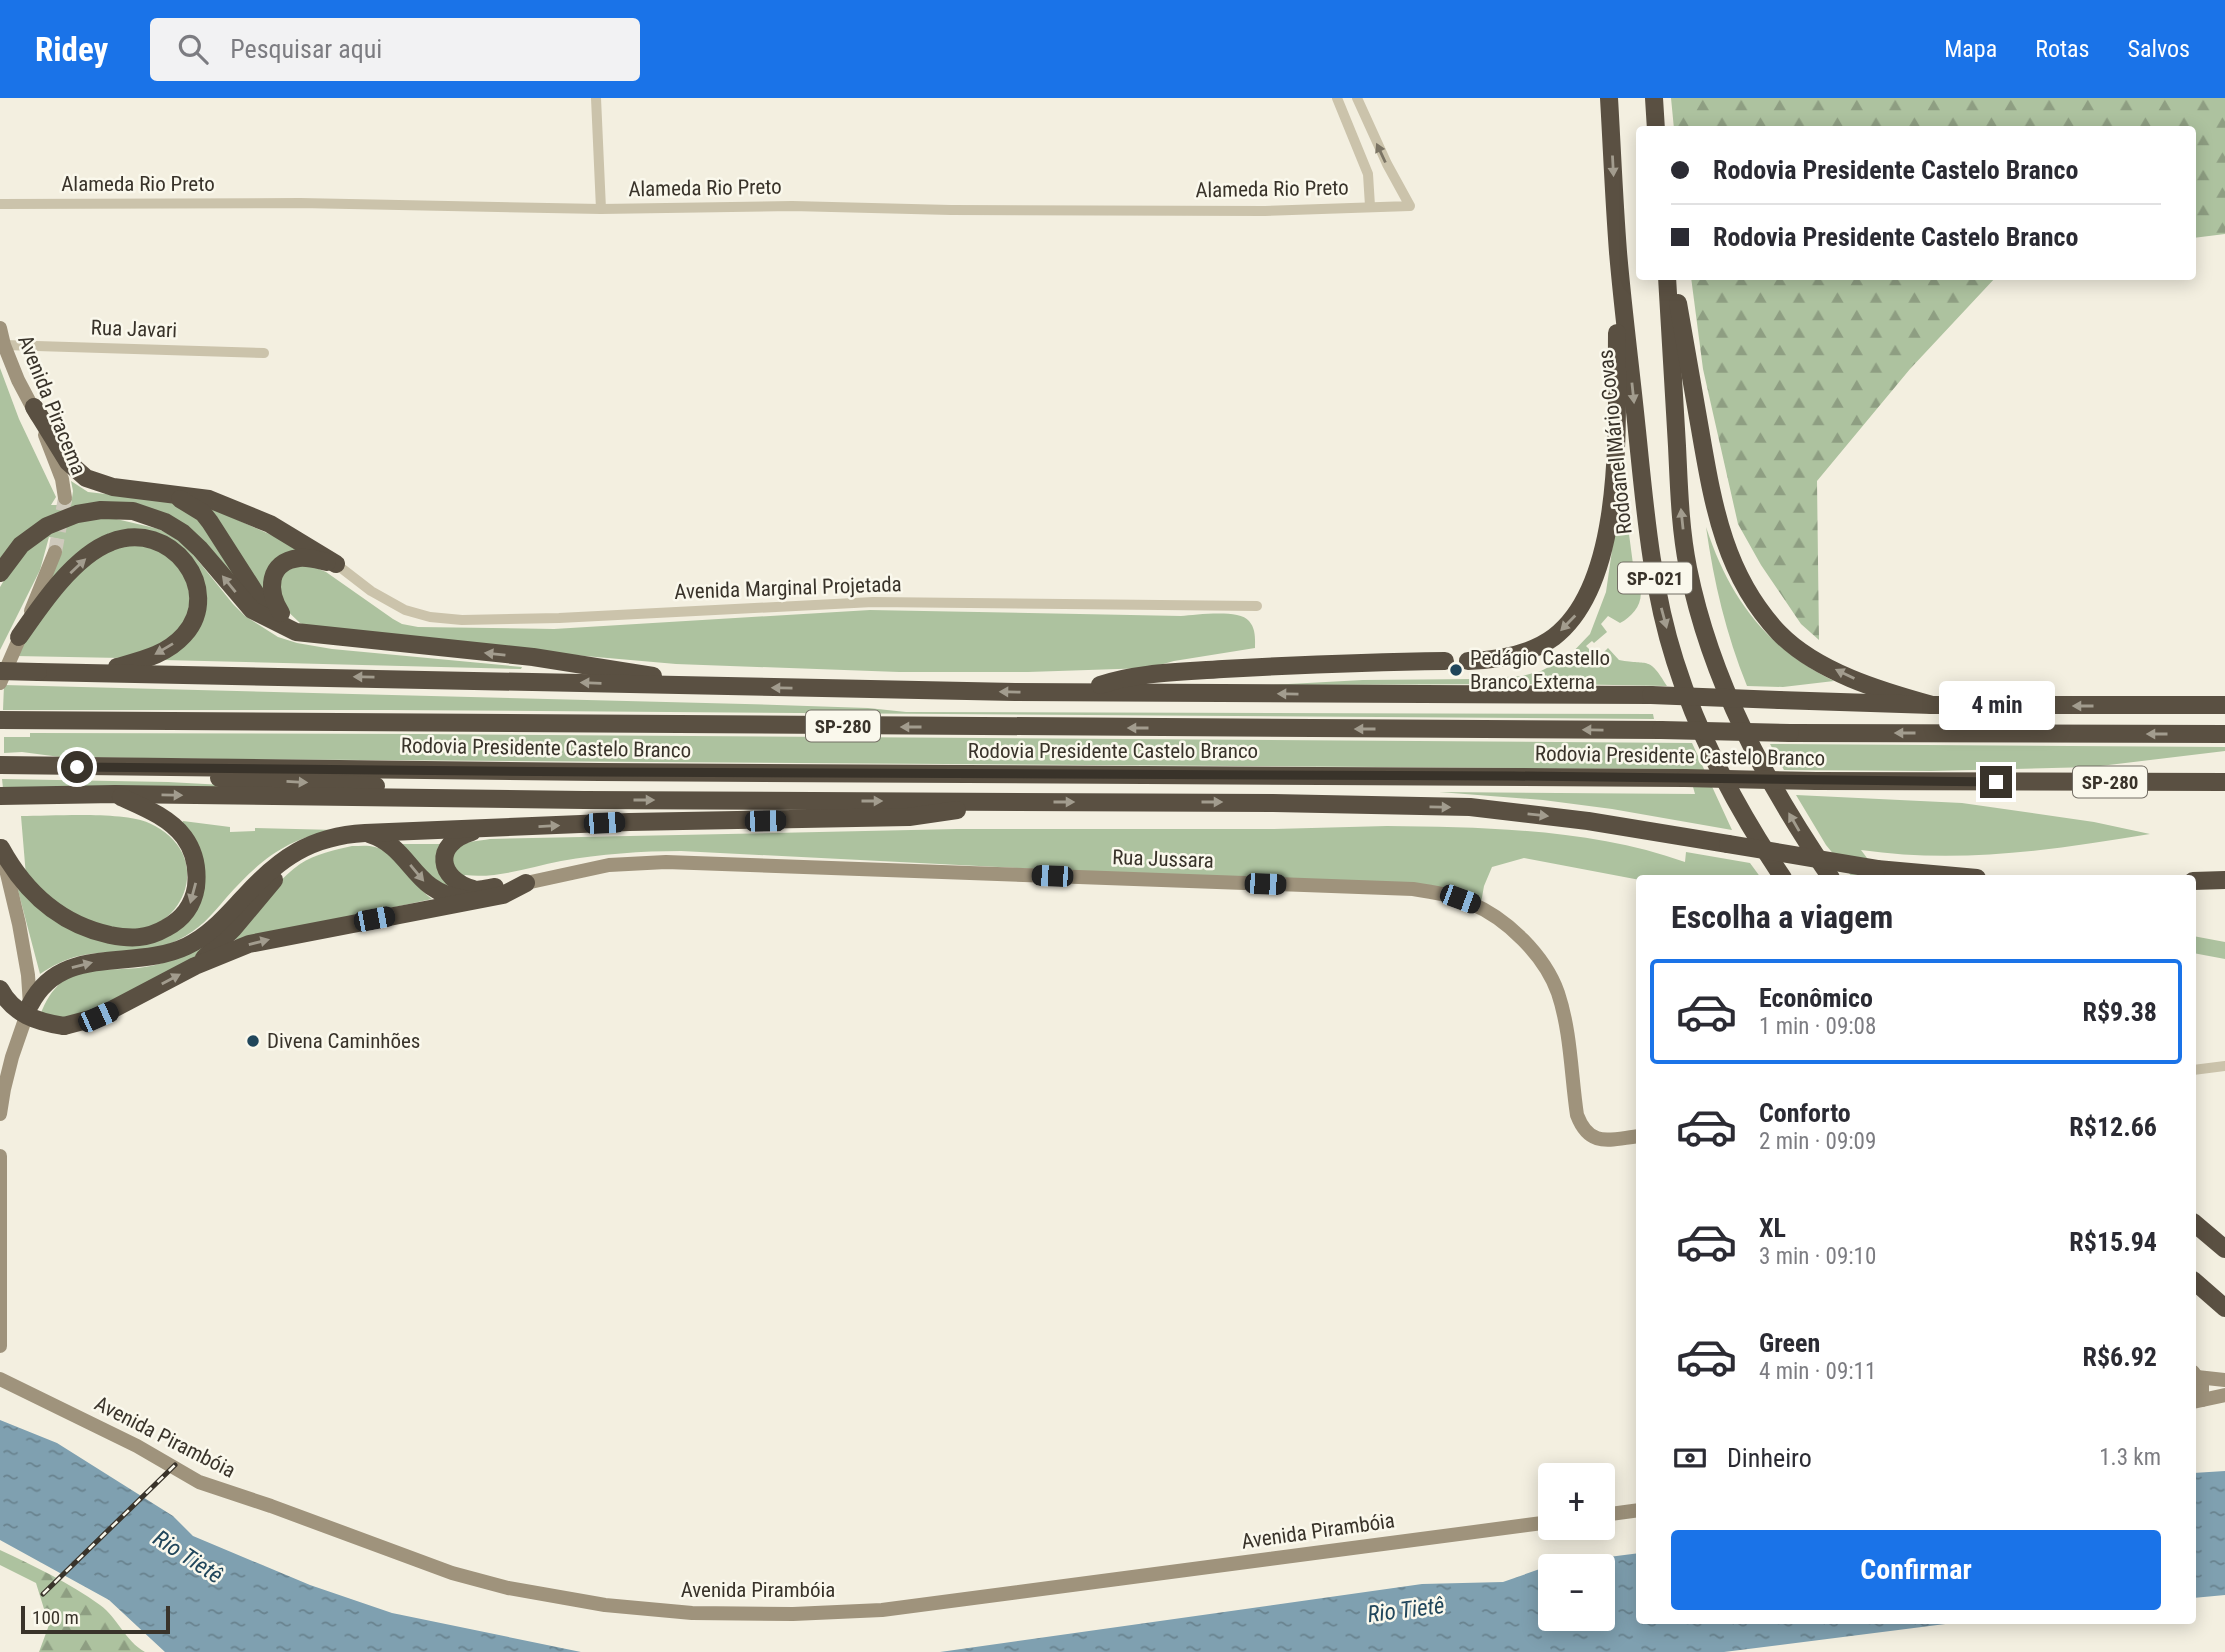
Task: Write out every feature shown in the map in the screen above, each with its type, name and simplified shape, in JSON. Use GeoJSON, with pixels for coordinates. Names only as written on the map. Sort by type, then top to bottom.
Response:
{"type":"FeatureCollection","features":[{"type":"Feature","properties":{"kind":"highway","name":"Rodoanel Mário Covas"},"geometry":{"type":"LineString","coordinates":[[1609,98],[1618,252],[1650,553],[1661,608],[1693,712],[1745,822],[1781,875]]}},
{"type":"Feature","properties":{"kind":"highway"},"geometry":{"type":"LineString","coordinates":[[1654,98],[1656,126]]}},
{"type":"Feature","properties":{"kind":"highway"},"geometry":{"type":"LineString","coordinates":[[1468,661],[1509,656],[1541,645],[1554,637],[1575,615],[1591,586],[1608,526],[1614,485],[1618,252]]}},
{"type":"Feature","properties":{"kind":"highway","name":"SP-021"},"geometry":{"type":"LineString","coordinates":[[1667,280],[1681,519],[1699,617],[1716,668],[1752,751],[1799,831],[1830,875]]}},
{"type":"Feature","properties":{"kind":"highway"},"geometry":{"type":"LineString","coordinates":[[1675,280],[1713,505],[1726,549],[1748,594],[1780,634],[1816,660],[1876,689],[1932,705]]}},
{"type":"Feature","properties":{"kind":"highway"},"geometry":{"type":"LineString","coordinates":[[34,408],[68,462],[86,478],[113,487],[209,499],[244,512],[296,538],[336,564]]}},
{"type":"Feature","properties":{"kind":"highway"},"geometry":{"type":"LineString","coordinates":[[169,492],[195,507],[210,522],[258,597],[289,629]]}},
{"type":"Feature","properties":{"kind":"highway"},"geometry":{"type":"LineString","coordinates":[[0,573],[21,545],[47,526],[77,514],[101,510],[133,511],[165,522],[183,533],[253,610],[289,629],[533,657],[733,688]]}},
{"type":"Feature","properties":{"kind":"highway"},"geometry":{"type":"LineString","coordinates":[[19,637],[65,578],[94,551],[109,542],[124,538],[152,539],[175,551],[191,570],[197,596],[191,622],[186,633],[162,652],[100,673]]}},
{"type":"Feature","properties":{"kind":"highway"},"geometry":{"type":"LineString","coordinates":[[289,629],[271,593],[273,576],[282,565],[299,558],[336,564]]}},
{"type":"Feature","properties":{"kind":"highway"},"geometry":{"type":"LineString","coordinates":[[1078,692],[1118,681],[1193,671],[1307,664],[1445,662]]}},
{"type":"Feature","properties":{"kind":"highway"},"geometry":{"type":"LineString","coordinates":[[0,671],[733,688],[1651,695],[1932,705],[2225,705]]}},
{"type":"Feature","properties":{"kind":"highway"},"geometry":{"type":"LineString","coordinates":[[2124,706],[2225,694]]}},
{"type":"Feature","properties":{"kind":"highway","name":"Rodovia Presidente Castelo Branco"},"geometry":{"type":"LineString","coordinates":[[0,720],[2225,734]]}},
{"type":"Feature","properties":{"kind":"highway","name":"Rodovia Presidente Castelo Branco"},"geometry":{"type":"LineString","coordinates":[[0,765],[2225,782]]}},
{"type":"Feature","properties":{"kind":"highway"},"geometry":{"type":"LineString","coordinates":[[157,768],[174,774],[204,777],[545,793],[584,800]]}},
{"type":"Feature","properties":{"kind":"highway"},"geometry":{"type":"LineString","coordinates":[[1,845],[21,880],[57,914],[96,932],[123,937],[151,936],[178,921],[188,911],[195,895],[196,861],[183,836],[173,825],[115,794]]}},
{"type":"Feature","properties":{"kind":"highway"},"geometry":{"type":"LineString","coordinates":[[0,796],[115,794],[584,800],[1273,803],[1470,807],[1588,821],[1877,869],[1944,875]]}},
{"type":"Feature","properties":{"kind":"highway"},"geometry":{"type":"LineString","coordinates":[[30,1005],[43,984],[64,970],[94,962],[168,954],[202,938],[219,924],[275,865],[289,855],[329,837],[365,833],[629,822],[909,817],[996,802]]}},
{"type":"Feature","properties":{"kind":"highway"},"geometry":{"type":"LineString","coordinates":[[481,830],[464,835],[448,846],[444,859],[450,873],[475,890],[526,883]]}},
{"type":"Feature","properties":{"kind":"highway"},"geometry":{"type":"LineString","coordinates":[[365,833],[380,838],[396,850],[429,887],[446,897],[474,900]]}},
{"type":"Feature","properties":{"kind":"highway"},"geometry":{"type":"LineString","coordinates":[[195,966],[233,929],[285,869],[329,837]]}},
{"type":"Feature","properties":{"kind":"highway"},"geometry":{"type":"LineString","coordinates":[[2196,881],[2225,880]]}},
{"type":"Feature","properties":{"kind":"highway"},"geometry":{"type":"LineString","coordinates":[[0,989],[10,1003],[36,1021],[64,1026],[80,1023],[119,1007],[195,966],[249,944],[503,894],[526,883]]}},
{"type":"Feature","properties":{"kind":"highway"},"geometry":{"type":"LineString","coordinates":[[2196,1225],[2225,1250]]}},
{"type":"Feature","properties":{"kind":"highway"},"geometry":{"type":"LineString","coordinates":[[2196,1283],[2225,1308]]}},
{"type":"Feature","properties":{"kind":"main road","name":"Avenida Piracema"},"geometry":{"type":"LineString","coordinates":[[0,328],[18,380],[34,408],[62,479],[65,499]]}},
{"type":"Feature","properties":{"kind":"main road"},"geometry":{"type":"LineString","coordinates":[[0,683],[55,552]]}},
{"type":"Feature","properties":{"kind":"main road"},"geometry":{"type":"LineString","coordinates":[[0,1115],[12,1057],[30,1005],[19,924],[1,845]]}},
{"type":"Feature","properties":{"kind":"main road","name":"Rua Jussara"},"geometry":{"type":"LineString","coordinates":[[526,883],[608,865],[666,862],[1413,888],[1447,894],[1473,904],[1510,928],[1548,973],[1558,992],[1562,1010],[1577,1115],[1582,1130],[1589,1136],[1604,1140],[1636,1136]]}},
{"type":"Feature","properties":{"kind":"main road"},"geometry":{"type":"LineString","coordinates":[[0,1156],[0,1346]]}},
{"type":"Feature","properties":{"kind":"main road"},"geometry":{"type":"LineString","coordinates":[[2196,1376],[2225,1381]]}},
{"type":"Feature","properties":{"kind":"main road","name":"Avenida Pirambóia"},"geometry":{"type":"LineString","coordinates":[[2,1378],[137,1446],[200,1482],[452,1573],[508,1588],[593,1603],[692,1614],[793,1614],[882,1610],[1538,1524]]}},
{"type":"Feature","properties":{"kind":"main road"},"geometry":{"type":"LineString","coordinates":[[2196,1379],[2203,1390],[2197,1401]]}},
{"type":"Feature","properties":{"kind":"main road"},"geometry":{"type":"LineString","coordinates":[[2197,1401],[2225,1395]]}},
{"type":"Feature","properties":{"kind":"main road"},"geometry":{"type":"LineString","coordinates":[[1615,1513],[1636,1511]]}},
{"type":"Feature","properties":{"kind":"street"},"geometry":{"type":"LineString","coordinates":[[596,98],[601,208]]}},
{"type":"Feature","properties":{"kind":"street"},"geometry":{"type":"LineString","coordinates":[[1336,98],[1368,174],[1370,206]]}},
{"type":"Feature","properties":{"kind":"street","name":"Alameda Rio Preto"},"geometry":{"type":"LineString","coordinates":[[0,204],[300,203],[601,208],[792,206],[951,210],[1265,211],[1410,206],[1387,164],[1357,98]]}},
{"type":"Feature","properties":{"kind":"street","name":"Rua Javari"},"geometry":{"type":"LineString","coordinates":[[4,345],[264,353]]}},
{"type":"Feature","properties":{"kind":"street","name":"Avenida Marginal Projetada"},"geometry":{"type":"LineString","coordinates":[[336,564],[372,591],[405,610],[430,617],[462,620],[559,618],[873,602],[1257,606]]}},
{"type":"Feature","properties":{"kind":"street"},"geometry":{"type":"LineString","coordinates":[[2196,1070],[2225,1066]]}},
{"type":"Feature","properties":{"kind":"green space"},"geometry":{"type":"Polygon","coordinates":[[[1671,98],[2225,98],[2225,234],[2196,238],[2196,126],[1674,126],[1671,98]]]}},
{"type":"Feature","properties":{"kind":"green space"},"geometry":{"type":"Polygon","coordinates":[[[1691,280],[1993,280],[1910,369],[1817,481],[1819,640],[1801,624],[1761,565],[1738,524],[1703,369],[1691,280]]]}},
{"type":"Feature","properties":{"kind":"green space"},"geometry":{"type":"Polygon","coordinates":[[[0,368],[19,419],[56,497],[51,505],[71,505],[71,481],[88,492],[167,501],[182,506],[200,518],[245,592],[187,532],[93,506],[0,560],[0,368]]]}},
{"type":"Feature","properties":{"kind":"green space"},"geometry":{"type":"Polygon","coordinates":[[[1622,481],[1636,587],[1640,587],[1641,593],[1639,604],[1629,617],[1620,623],[1608,616],[1601,624],[1607,632],[1586,646],[1594,654],[1598,651],[1602,654],[1608,648],[1619,660],[1652,666],[1667,686],[1269,685],[1522,676],[1541,671],[1568,657],[1590,634],[1606,592],[1622,481]]]}},
{"type":"Feature","properties":{"kind":"green space"},"geometry":{"type":"Polygon","coordinates":[[[200,503],[298,547],[265,594],[200,503]]]}},
{"type":"Feature","properties":{"kind":"green space"},"geometry":{"type":"Polygon","coordinates":[[[112,518],[159,529],[174,537],[187,547],[245,616],[278,637],[332,649],[522,667],[163,660],[179,647],[196,575],[140,532],[49,582],[64,540],[49,537],[40,570],[0,650],[0,587],[18,557],[55,530],[89,519],[112,518]]]}},
{"type":"Feature","properties":{"kind":"green space"},"geometry":{"type":"Polygon","coordinates":[[[1706,527],[1726,576],[1753,618],[1789,653],[1834,681],[1783,687],[1747,686],[1722,608],[1706,527]]]}},
{"type":"Feature","properties":{"kind":"green space"},"geometry":{"type":"Polygon","coordinates":[[[128,542],[164,551],[186,577],[190,597],[188,613],[181,631],[168,642],[122,658],[15,656],[25,637],[88,560],[128,542]]]}},
{"type":"Feature","properties":{"kind":"green space"},"geometry":{"type":"Polygon","coordinates":[[[309,565],[326,572],[393,619],[418,627],[554,629],[870,610],[1181,616],[1217,614],[1236,615],[1249,621],[1254,631],[1255,648],[1174,661],[1148,668],[1028,672],[899,672],[676,664],[323,633],[300,623],[280,604],[278,575],[283,568],[309,565]]]}},
{"type":"Feature","properties":{"kind":"green space"},"geometry":{"type":"Polygon","coordinates":[[[4,685],[745,704],[868,708],[906,712],[1653,714],[1654,719],[3,710],[4,685]]]}},
{"type":"Feature","properties":{"kind":"green space"},"geometry":{"type":"Polygon","coordinates":[[[30,733],[1692,743],[1732,830],[1543,800],[1439,792],[1695,794],[1688,769],[227,759],[60,757],[22,752],[4,753],[4,737],[30,737],[30,733]]]}},
{"type":"Feature","properties":{"kind":"green space"},"geometry":{"type":"Polygon","coordinates":[[[1770,744],[2225,747],[2225,751],[2092,767],[1931,771],[1784,770],[1770,744]]]}},
{"type":"Feature","properties":{"kind":"green space"},"geometry":{"type":"Polygon","coordinates":[[[2,779],[168,782],[317,790],[3,788],[2,779]]]}},
{"type":"Feature","properties":{"kind":"green space"},"geometry":{"type":"Polygon","coordinates":[[[1796,795],[1962,803],[2094,822],[2150,834],[2042,850],[1970,855],[1934,856],[1861,850],[1880,875],[1851,875],[1826,845],[1796,795]]]}},
{"type":"Feature","properties":{"kind":"green space"},"geometry":{"type":"Polygon","coordinates":[[[21,816],[105,816],[149,823],[172,839],[184,858],[187,878],[182,898],[169,915],[151,927],[127,932],[101,927],[80,918],[52,899],[26,876],[21,816]]]}},
{"type":"Feature","properties":{"kind":"green space"},"geometry":{"type":"Polygon","coordinates":[[[183,821],[230,827],[230,832],[255,831],[255,828],[336,830],[288,845],[262,862],[205,922],[178,940],[154,948],[79,956],[40,974],[16,883],[131,943],[197,902],[181,825],[183,821]]]}},
{"type":"Feature","properties":{"kind":"green space"},"geometry":{"type":"Polygon","coordinates":[[[1387,826],[1538,832],[1613,843],[1685,862],[1686,852],[1750,863],[1759,875],[1636,875],[1636,879],[1524,858],[1492,867],[1481,903],[1450,890],[681,851],[591,856],[513,872],[463,877],[451,866],[456,851],[463,844],[490,839],[957,829],[1274,829],[1387,826]]]}},
{"type":"Feature","properties":{"kind":"green space"},"geometry":{"type":"Polygon","coordinates":[[[400,844],[440,844],[436,862],[443,879],[453,888],[435,886],[400,844]]]}},
{"type":"Feature","properties":{"kind":"green space"},"geometry":{"type":"Polygon","coordinates":[[[352,846],[375,847],[391,855],[432,899],[238,941],[234,939],[273,889],[300,864],[325,853],[352,846]]]}},
{"type":"Feature","properties":{"kind":"green space"},"geometry":{"type":"Polygon","coordinates":[[[212,936],[204,951],[101,1009],[67,1020],[40,1016],[50,996],[61,983],[74,975],[159,964],[180,956],[212,936]]]}},
{"type":"Feature","properties":{"kind":"green space"},"geometry":{"type":"Polygon","coordinates":[[[2196,937],[2225,942],[2225,959],[2196,954],[2196,937]]]}},
{"type":"Feature","properties":{"kind":"green space"},"geometry":{"type":"Polygon","coordinates":[[[0,1550],[64,1582],[100,1605],[132,1642],[145,1652],[39,1652],[49,1625],[36,1583],[0,1565],[0,1550]]]}},
{"type":"Feature","properties":{"kind":"water","name":"Rio Tietê"},"geometry":{"type":"Polygon","coordinates":[[[0,1420],[57,1443],[173,1516],[193,1536],[310,1585],[392,1613],[581,1652],[165,1652],[109,1600],[0,1540],[0,1420]]]}},
{"type":"Feature","properties":{"kind":"water"},"geometry":{"type":"Polygon","coordinates":[[[2225,1471],[2225,1595],[2196,1598],[2196,1473],[2225,1471]]]}},
{"type":"Feature","properties":{"kind":"water","name":"Rio Tietê"},"geometry":{"type":"Polygon","coordinates":[[[1636,1554],[1636,1624],[1945,1624],[1724,1652],[940,1652],[1422,1584],[1503,1582],[1538,1570],[1538,1631],[1615,1631],[1615,1556],[1636,1554]]]}},
{"type":"Feature","properties":{"kind":"tunnel"},"geometry":{"type":"LineString","coordinates":[[55,552],[65,498]]}},
{"type":"Feature","properties":{"kind":"railway"},"geometry":{"type":"LineString","coordinates":[[43,1594],[175,1465]]}},
{"type":"Feature","properties":{"kind":"place","name":"Pedágio Castello Branco Externa"},"geometry":{"type":"Point","coordinates":[1456,670]}},
{"type":"Feature","properties":{"kind":"place","name":"Divena Caminhões"},"geometry":{"type":"Point","coordinates":[253,1041]}},
{"type":"Feature","properties":{"kind":"route"},"geometry":{"type":"LineString","coordinates":[[77,767],[1514,776],[1996,782]]}}]}
